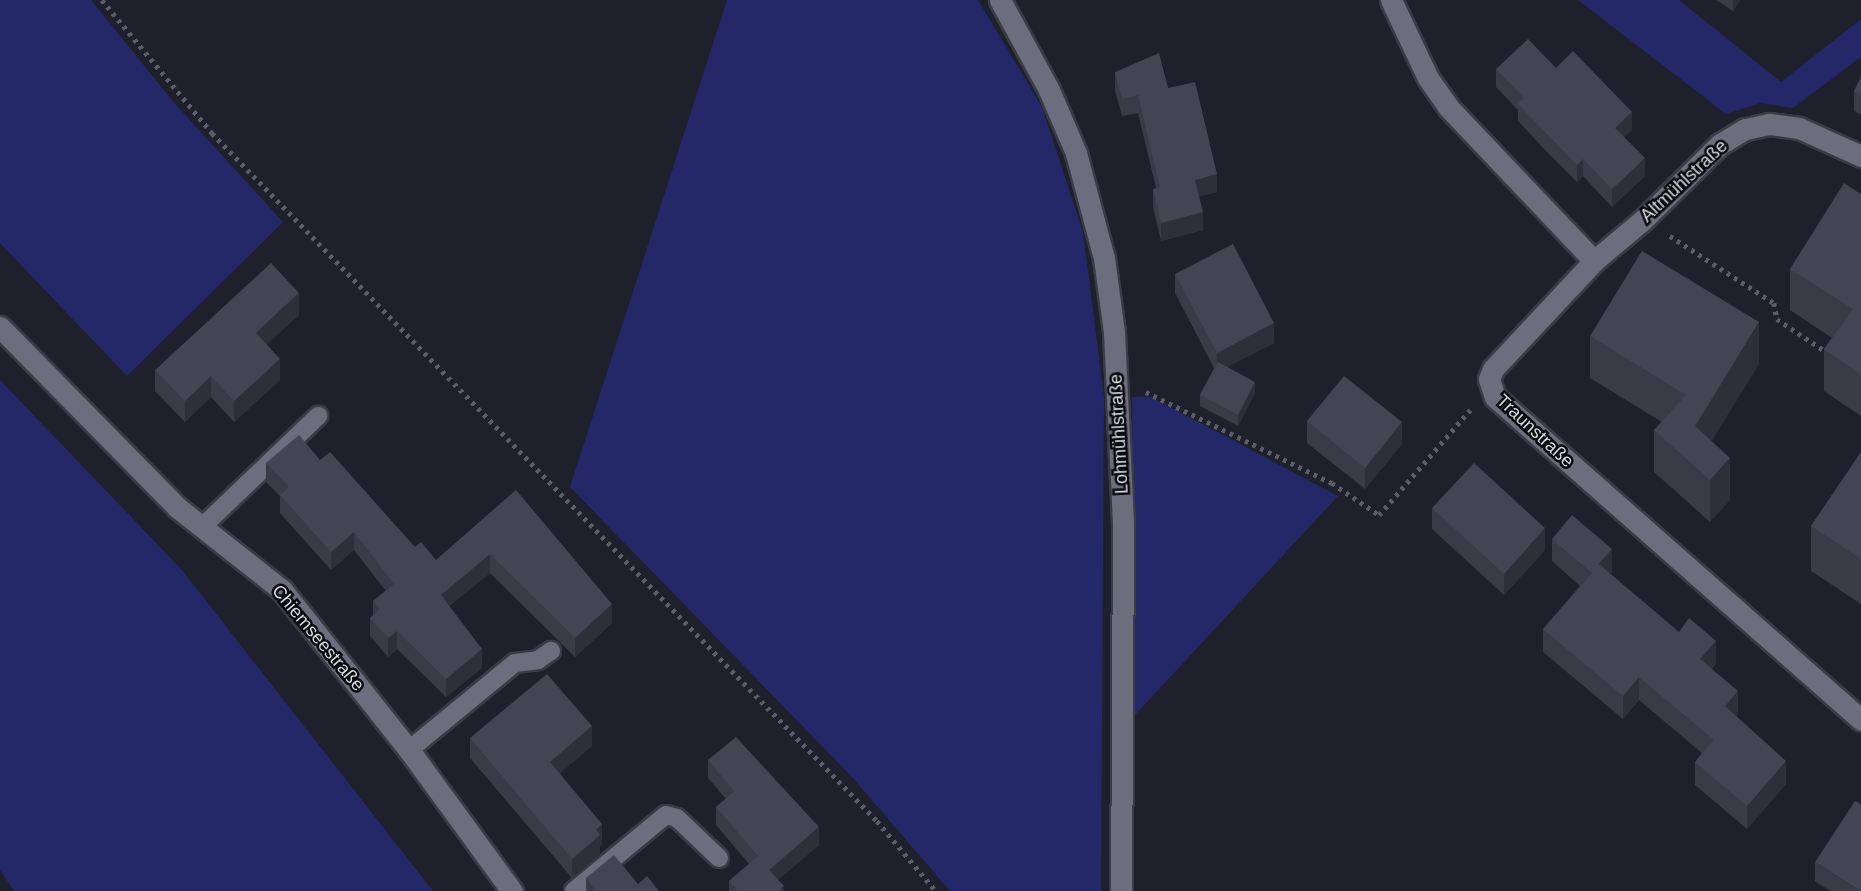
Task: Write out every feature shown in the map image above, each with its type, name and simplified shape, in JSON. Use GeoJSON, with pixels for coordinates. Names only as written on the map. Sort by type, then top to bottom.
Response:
{"type":"FeatureCollection","features":[{"type":"Feature","properties":{"kind":"street","name":"Lohmühlstraße"},"geometry":{"type":"LineString","coordinates":[[1000,0],[1049,90],[1076,153],[1104,258],[1118,393],[1123,523],[1121,891]]}},
{"type":"Feature","properties":{"kind":"street"},"geometry":{"type":"LineString","coordinates":[[1391,0],[1428,78],[1448,107],[1594,261]]}},
{"type":"Feature","properties":{"kind":"street","name":"Altmühlstraße"},"geometry":{"type":"LineString","coordinates":[[1594,261],[1644,219],[1720,144],[1745,129],[1769,124],[1799,128],[1861,156]]}},
{"type":"Feature","properties":{"kind":"street","name":"Traunstraße"},"geometry":{"type":"LineString","coordinates":[[1594,261],[1493,369],[1489,379],[1495,397],[1861,720]]}},
{"type":"Feature","properties":{"kind":"street","name":"Chiemseestraße"},"geometry":{"type":"LineString","coordinates":[[0,327],[202,527],[282,590],[410,750],[512,891]]}},
{"type":"Feature","properties":{"kind":"lane"},"geometry":{"type":"LineString","coordinates":[[202,527],[318,416]]}},
{"type":"Feature","properties":{"kind":"lane"},"geometry":{"type":"LineString","coordinates":[[410,750],[515,663],[538,660],[551,651]]}},
{"type":"Feature","properties":{"kind":"lane"},"geometry":{"type":"LineString","coordinates":[[574,891],[666,815],[677,818],[719,858]]}},
{"type":"Feature","properties":{"kind":"path"},"geometry":{"type":"LineString","coordinates":[[102,0],[212,134],[877,821],[936,891]]}},
{"type":"Feature","properties":{"kind":"path"},"geometry":{"type":"LineString","coordinates":[[1644,219],[1774,303],[1777,319],[1831,355]]}},
{"type":"Feature","properties":{"kind":"path"},"geometry":{"type":"LineString","coordinates":[[1118,393],[1151,392],[1332,483],[1379,515],[1476,403],[1495,397]]}},
{"type":"Feature","properties":{"kind":"shaded area"},"geometry":{"type":"Polygon","coordinates":[[[0,0],[91,0],[176,105],[283,222],[127,376],[0,243],[0,0]]]}},
{"type":"Feature","properties":{"kind":"shaded area"},"geometry":{"type":"Polygon","coordinates":[[[727,0],[978,0],[1042,107],[1083,232],[1104,397],[1101,891],[950,891],[852,777],[570,487],[727,0]]]}},
{"type":"Feature","properties":{"kind":"shaded area"},"geometry":{"type":"Polygon","coordinates":[[[1578,0],[1679,0],[1781,82],[1861,19],[1861,57],[1793,108],[1760,103],[1726,114],[1578,0]]]}},
{"type":"Feature","properties":{"kind":"shaded area"},"geometry":{"type":"Polygon","coordinates":[[[0,380],[182,570],[433,891],[14,891],[0,870],[0,380]]]}},
{"type":"Feature","properties":{"kind":"shaded area"},"geometry":{"type":"Polygon","coordinates":[[[1132,397],[1151,397],[1338,496],[1135,715],[1132,397]]]}},
{"type":"Feature","properties":{"kind":"building"},"geometry":{"type":"Polygon","coordinates":[[[1528,39],[1556,68],[1573,51],[1632,112],[1615,128],[1645,158],[1612,189],[1583,159],[1577,165],[1518,104],[1524,98],[1496,69],[1528,39]]]}},
{"type":"Feature","properties":{"kind":"building"},"geometry":{"type":"Polygon","coordinates":[[[1159,53],[1168,88],[1195,82],[1217,174],[1195,180],[1203,212],[1161,223],[1153,189],[1160,188],[1138,95],[1122,99],[1115,72],[1159,53]]]}},
{"type":"Feature","properties":{"kind":"building"},"geometry":{"type":"Polygon","coordinates":[[[1861,77],[1861,95],[1854,91],[1861,77]]]}},
{"type":"Feature","properties":{"kind":"building"},"geometry":{"type":"Polygon","coordinates":[[[1844,183],[1861,194],[1861,375],[1824,349],[1853,309],[1790,269],[1844,183]]]}},
{"type":"Feature","properties":{"kind":"building"},"geometry":{"type":"Polygon","coordinates":[[[1233,244],[1274,323],[1217,353],[1175,274],[1233,244]]]}},
{"type":"Feature","properties":{"kind":"building"},"geometry":{"type":"Polygon","coordinates":[[[1642,251],[1759,322],[1695,426],[1730,458],[1710,480],[1654,430],[1686,395],[1590,336],[1642,251]]]}},
{"type":"Feature","properties":{"kind":"building"},"geometry":{"type":"Polygon","coordinates":[[[271,263],[299,293],[256,333],[280,359],[234,401],[211,376],[185,401],[155,370],[271,263]]]}},
{"type":"Feature","properties":{"kind":"building"},"geometry":{"type":"Polygon","coordinates":[[[1218,362],[1255,382],[1238,415],[1200,395],[1218,362]]]}},
{"type":"Feature","properties":{"kind":"building"},"geometry":{"type":"Polygon","coordinates":[[[1344,376],[1402,422],[1365,468],[1307,421],[1344,376]]]}},
{"type":"Feature","properties":{"kind":"building"},"geometry":{"type":"Polygon","coordinates":[[[299,435],[320,460],[330,452],[415,547],[421,542],[436,560],[516,490],[612,604],[575,638],[490,554],[441,595],[482,649],[446,679],[397,631],[388,638],[370,618],[380,609],[373,601],[394,584],[354,532],[331,552],[280,495],[289,487],[266,463],[299,435]]]}},
{"type":"Feature","properties":{"kind":"building"},"geometry":{"type":"Polygon","coordinates":[[[1861,452],[1861,559],[1811,526],[1861,452]]]}},
{"type":"Feature","properties":{"kind":"building"},"geometry":{"type":"Polygon","coordinates":[[[1474,463],[1545,528],[1504,574],[1432,508],[1474,463]]]}},
{"type":"Feature","properties":{"kind":"building"},"geometry":{"type":"Polygon","coordinates":[[[1572,515],[1612,549],[1599,564],[1679,632],[1689,618],[1716,641],[1700,659],[1738,691],[1725,706],[1786,761],[1747,806],[1695,762],[1714,740],[1639,677],[1623,696],[1543,629],[1592,573],[1552,539],[1572,515]]]}},
{"type":"Feature","properties":{"kind":"building"},"geometry":{"type":"Polygon","coordinates":[[[547,674],[592,726],[550,762],[602,824],[596,830],[600,835],[572,859],[470,738],[547,674]]]}},
{"type":"Feature","properties":{"kind":"building"},"geometry":{"type":"Polygon","coordinates":[[[736,737],[819,827],[769,870],[784,886],[778,891],[738,891],[729,881],[758,856],[716,807],[734,791],[708,760],[736,737]]]}},
{"type":"Feature","properties":{"kind":"building"},"geometry":{"type":"Polygon","coordinates":[[[1855,801],[1861,804],[1861,891],[1815,862],[1855,801]]]}},
{"type":"Feature","properties":{"kind":"building"},"geometry":{"type":"Polygon","coordinates":[[[614,855],[638,884],[647,876],[659,891],[596,891],[586,878],[614,855]]]}}]}
